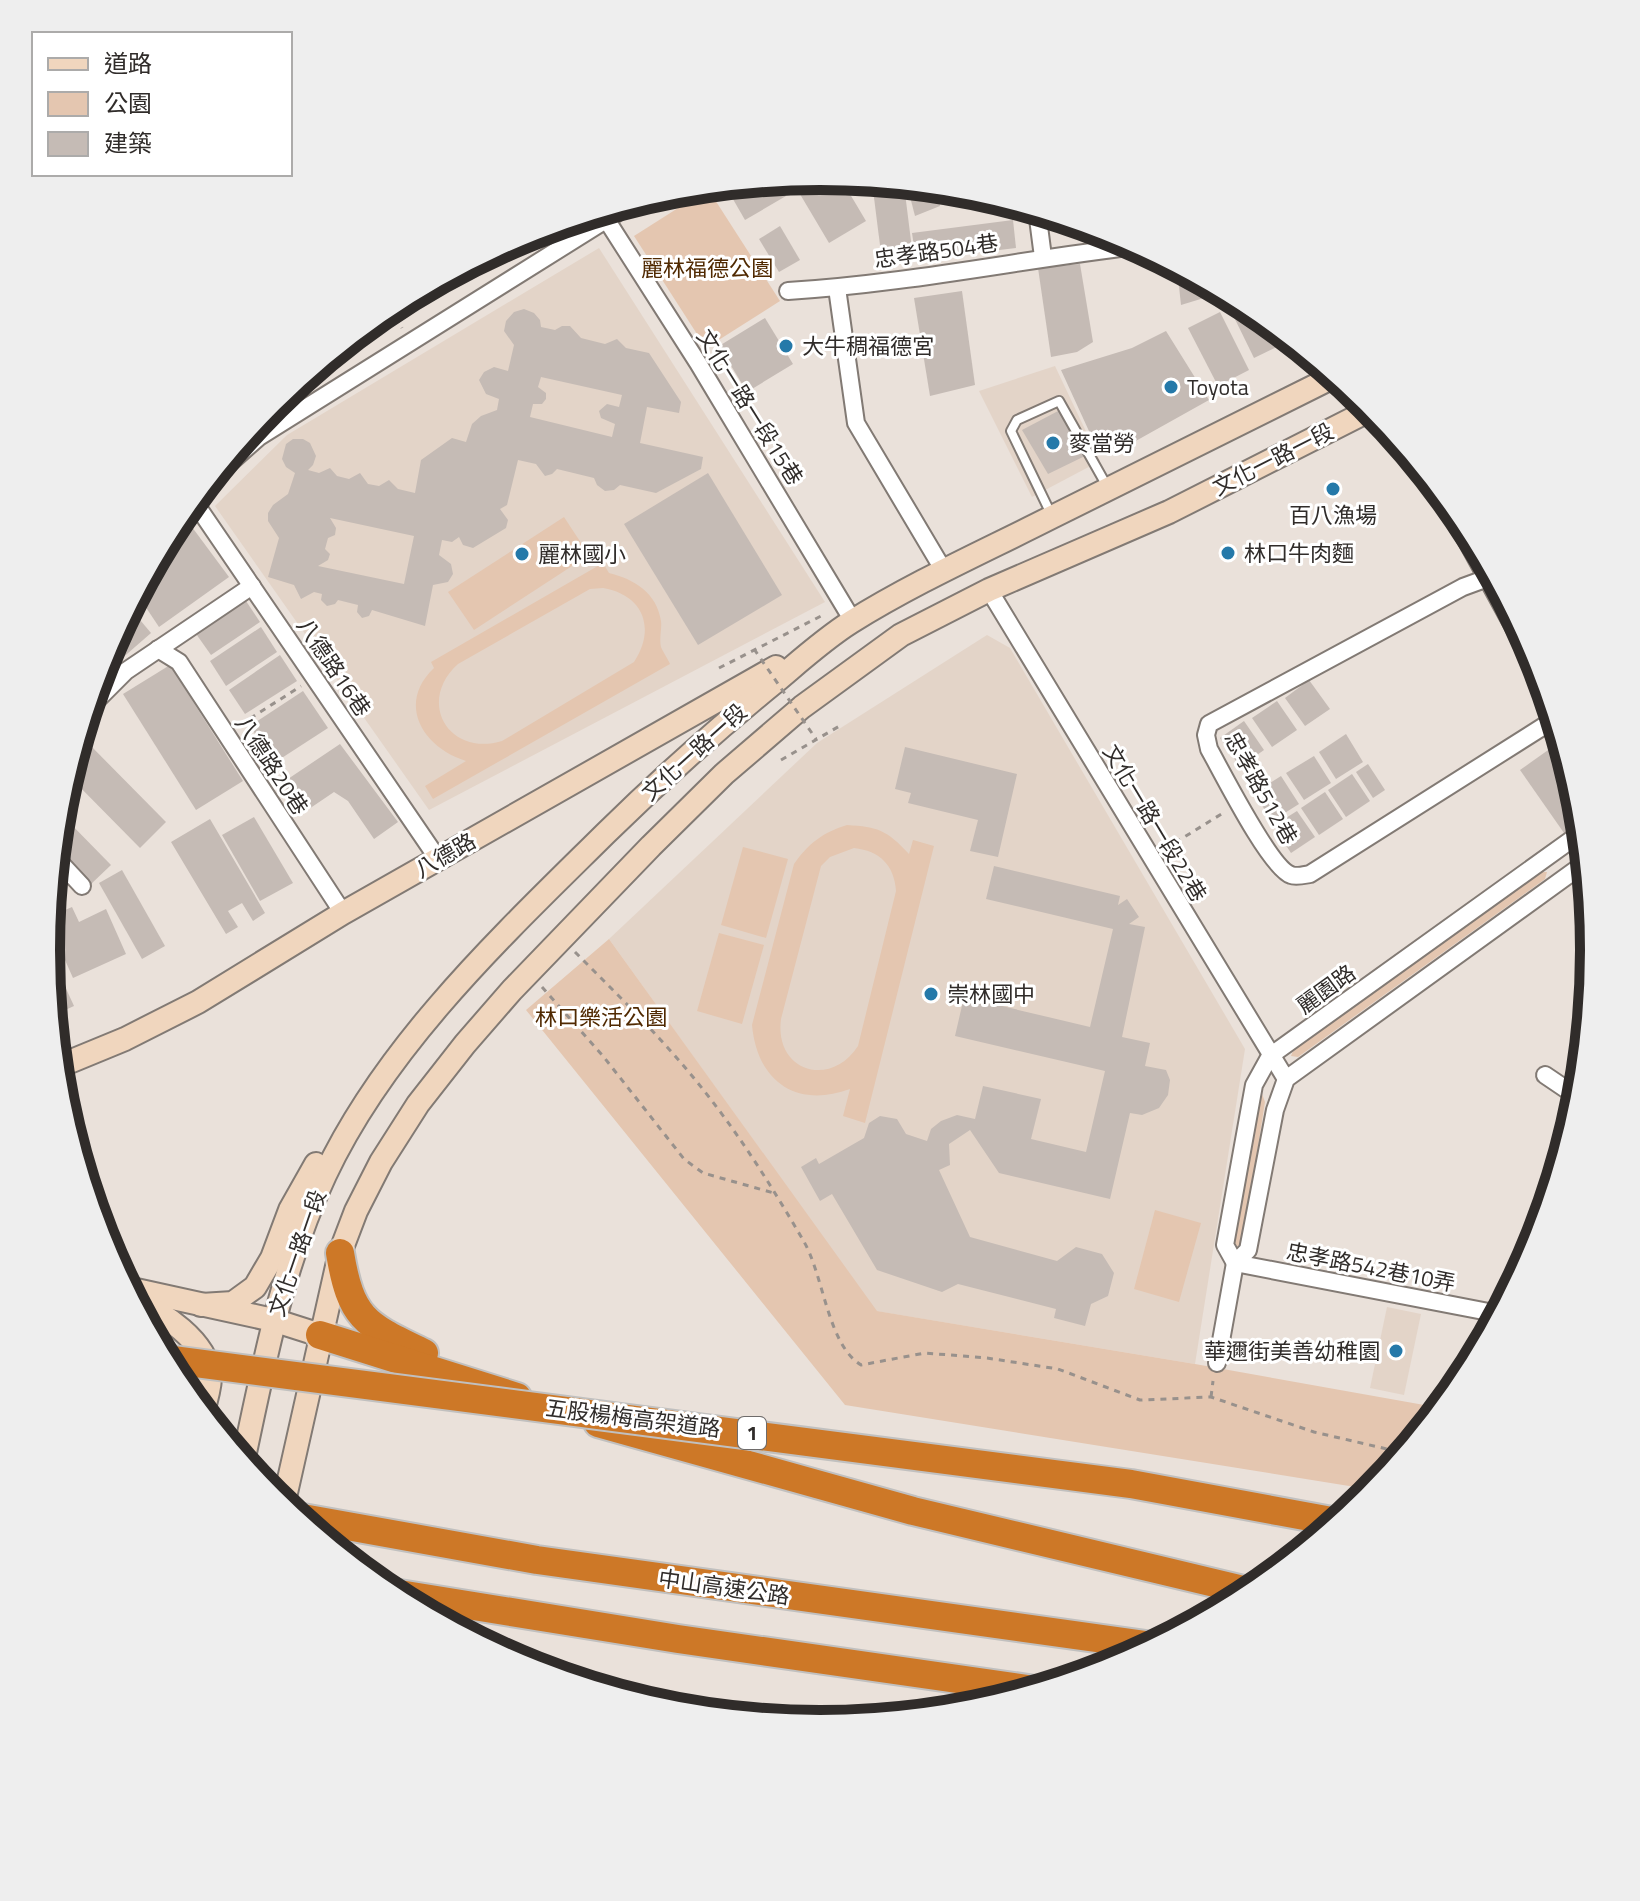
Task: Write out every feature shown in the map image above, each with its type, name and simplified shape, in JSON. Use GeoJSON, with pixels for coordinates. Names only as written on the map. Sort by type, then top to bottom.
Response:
{"type":"FeatureCollection","features":[{"type":"Feature","properties":{"kind":"highway"},"geometry":{"type":"LineString","coordinates":[[340,1253],[346,1288],[357,1311],[377,1330],[424,1353],[597,1414],[641,1436]]}},
{"type":"Feature","properties":{"kind":"highway"},"geometry":{"type":"LineString","coordinates":[[318,1344],[913,1511],[1233,1588]]}},
{"type":"Feature","properties":{"kind":"highway","name":"五股楊梅高架道路"},"geometry":{"type":"LineString","coordinates":[[181,1361],[1116,1481],[1324,1520]]}},
{"type":"Feature","properties":{"kind":"highway","name":"中山高速公路"},"geometry":{"type":"LineString","coordinates":[[318,1521],[537,1560],[1132,1643]]}},
{"type":"Feature","properties":{"kind":"highway"},"geometry":{"type":"LineString","coordinates":[[422,1598],[678,1639],[1010,1686]]}},
{"type":"Feature","properties":{"kind":"main road","name":"文化一路一段"},"geometry":{"type":"LineString","coordinates":[[246,1448],[273,1320],[304,1223],[331,1163],[362,1107],[431,1016],[536,902],[714,731],[853,621],[944,571],[1324,382]]}},
{"type":"Feature","properties":{"kind":"main road","name":"文化一路一段"},"geometry":{"type":"LineString","coordinates":[[286,1491],[340,1253],[356,1211],[381,1162],[418,1104],[465,1044],[562,937],[724,774],[802,707],[901,635],[989,590],[1169,512],[1359,415]]}},
{"type":"Feature","properties":{"kind":"main road","name":"八德路"},"geometry":{"type":"LineString","coordinates":[[69,1062],[125,1039],[198,1002],[343,913],[830,637]]}},
{"type":"Feature","properties":{"kind":"main road"},"geometry":{"type":"LineString","coordinates":[[201,1305],[233,1303],[255,1287],[272,1258],[290,1210],[314,1167],[362,1107]]}},
{"type":"Feature","properties":{"kind":"main road"},"geometry":{"type":"LineString","coordinates":[[140,1291],[273,1320],[318,1344]]}},
{"type":"Feature","properties":{"kind":"main road"},"geometry":{"type":"LineString","coordinates":[[149,1306],[156,1309],[199,1347],[210,1375],[206,1398]]}},
{"type":"Feature","properties":{"kind":"street","name":"文化一路一段15巷"},"geometry":{"type":"LineString","coordinates":[[607,221],[698,363],[853,621]]}},
{"type":"Feature","properties":{"kind":"street"},"geometry":{"type":"LineString","coordinates":[[1039,223],[1043,257]]}},
{"type":"Feature","properties":{"kind":"street"},"geometry":{"type":"LineString","coordinates":[[277,419],[598,224]]}},
{"type":"Feature","properties":{"kind":"street","name":"忠孝路504巷"},"geometry":{"type":"LineString","coordinates":[[788,291],[837,288],[1113,249]]}},
{"type":"Feature","properties":{"kind":"street"},"geometry":{"type":"LineString","coordinates":[[837,288],[856,423],[944,571]]}},
{"type":"Feature","properties":{"kind":"street","name":"八德路16巷"},"geometry":{"type":"LineString","coordinates":[[200,511],[438,859]]}},
{"type":"Feature","properties":{"kind":"street","name":"忠孝路512巷"},"geometry":{"type":"LineString","coordinates":[[1483,580],[1463,587],[1209,724],[1206,735],[1209,749],[1280,868],[1292,876],[1310,874],[1546,725]]}},
{"type":"Feature","properties":{"kind":"street"},"geometry":{"type":"LineString","coordinates":[[106,691],[126,671],[252,586]]}},
{"type":"Feature","properties":{"kind":"street","name":"文化一路一段22巷"},"geometry":{"type":"LineString","coordinates":[[989,590],[1286,1079]]}},
{"type":"Feature","properties":{"kind":"street","name":"八德路20巷"},"geometry":{"type":"LineString","coordinates":[[158,649],[179,662],[343,913]]}},
{"type":"Feature","properties":{"kind":"street","name":"麗園路"},"geometry":{"type":"LineString","coordinates":[[1235,1263],[1225,1245],[1254,1085],[1270,1056],[1571,840]]}},
{"type":"Feature","properties":{"kind":"street"},"geometry":{"type":"LineString","coordinates":[[65,868],[82,886]]}},
{"type":"Feature","properties":{"kind":"street"},"geometry":{"type":"LineString","coordinates":[[1286,1079],[1575,870]]}},
{"type":"Feature","properties":{"kind":"street"},"geometry":{"type":"LineString","coordinates":[[1545,1075],[1567,1090]]}},
{"type":"Feature","properties":{"kind":"street","name":"麗園路"},"geometry":{"type":"LineString","coordinates":[[1217,1363],[1235,1263],[1248,1250],[1275,1110],[1286,1079]]}},
{"type":"Feature","properties":{"kind":"street","name":"忠孝路542巷10弄"},"geometry":{"type":"LineString","coordinates":[[1235,1263],[1488,1312]]}},
{"type":"Feature","properties":{"kind":"lane"},"geometry":{"type":"LineString","coordinates":[[1053,517],[1011,431],[1017,420],[1059,401],[1109,489]]}},
{"type":"Feature","properties":{"kind":"path"},"geometry":{"type":"LineString","coordinates":[[719,668],[785,632]]}},
{"type":"Feature","properties":{"kind":"path"},"geometry":{"type":"LineString","coordinates":[[754,649],[816,739]]}},
{"type":"Feature","properties":{"kind":"path"},"geometry":{"type":"LineString","coordinates":[[226,734],[314,678]]}},
{"type":"Feature","properties":{"kind":"path"},"geometry":{"type":"LineString","coordinates":[[781,760],[843,724]]}},
{"type":"Feature","properties":{"kind":"path"},"geometry":{"type":"LineString","coordinates":[[1151,858],[1240,802]]}},
{"type":"Feature","properties":{"kind":"path"},"geometry":{"type":"LineString","coordinates":[[562,937],[649,1026],[703,1090],[776,1194],[811,1253],[839,1339],[849,1358],[861,1365],[925,1353],[987,1358],[1058,1369],[1140,1400],[1211,1397],[1314,1432],[1392,1450]]}},
{"type":"Feature","properties":{"kind":"path"},"geometry":{"type":"LineString","coordinates":[[529,972],[603,1056],[684,1159],[703,1173],[776,1194]]}},
{"type":"Feature","properties":{"kind":"shaded area","name":"麗林國小"},"geometry":{"type":"Polygon","coordinates":[[[599,248],[825,602],[429,810],[215,506],[287,435],[599,248]]]}},
{"type":"Feature","properties":{"kind":"shaded area"},"geometry":{"type":"Polygon","coordinates":[[[1055,366],[1100,461],[1032,497],[979,391],[1055,366]]]}},
{"type":"Feature","properties":{"kind":"shaded area","name":"崇林國中"},"geometry":{"type":"Polygon","coordinates":[[[987,635],[1010,648],[1245,1049],[1195,1364],[876,1311],[609,939],[817,743],[987,635]]]}},
{"type":"Feature","properties":{"kind":"shaded area","name":"華邇街美善幼稚園"},"geometry":{"type":"Polygon","coordinates":[[[1387,1307],[1421,1314],[1404,1395],[1370,1388],[1387,1307]]]}},
{"type":"Feature","properties":{"kind":"green space","name":"麗林福德公園"},"geometry":{"type":"Polygon","coordinates":[[[714,198],[780,301],[706,348],[634,236],[687,203],[714,198]]]}},
{"type":"Feature","properties":{"kind":"green space"},"geometry":{"type":"Polygon","coordinates":[[[564,517],[589,555],[474,630],[448,592],[564,517]]]}},
{"type":"Feature","properties":{"kind":"green space"},"geometry":{"type":"Polygon","coordinates":[[[603,563],[609,573],[635,583],[655,603],[661,621],[661,647],[670,664],[433,799],[425,786],[466,761],[438,746],[420,723],[416,710],[417,696],[434,668],[431,662],[603,563]],[[603,588],[590,589],[458,664],[446,679],[440,694],[439,709],[444,723],[454,734],[467,741],[483,744],[502,741],[634,662],[641,650],[645,626],[637,606],[617,592],[603,588]]]}},
{"type":"Feature","properties":{"kind":"green space"},"geometry":{"type":"Polygon","coordinates":[[[847,825],[881,831],[909,854],[913,840],[934,846],[865,1123],[843,1116],[850,1089],[813,1095],[783,1086],[762,1061],[755,1045],[752,1025],[794,864],[823,835],[847,825]],[[854,848],[830,857],[821,866],[781,1019],[781,1037],[786,1051],[795,1062],[806,1068],[819,1070],[833,1067],[858,1046],[896,891],[889,867],[878,856],[854,848]]]}},
{"type":"Feature","properties":{"kind":"green space"},"geometry":{"type":"Polygon","coordinates":[[[743,847],[788,859],[766,938],[721,925],[743,847]]]}},
{"type":"Feature","properties":{"kind":"green space"},"geometry":{"type":"Polygon","coordinates":[[[1540,872],[1547,872],[1545,879],[1298,1057],[1291,1056],[1293,1051],[1540,872]]]}},
{"type":"Feature","properties":{"kind":"green space"},"geometry":{"type":"Polygon","coordinates":[[[719,933],[764,945],[742,1024],[697,1011],[719,933]]]}},
{"type":"Feature","properties":{"kind":"green space","name":"林口樂活公園"},"geometry":{"type":"Polygon","coordinates":[[[609,939],[877,1311],[1428,1406],[1358,1487],[845,1405],[526,1010],[609,939]]]}},
{"type":"Feature","properties":{"kind":"green space"},"geometry":{"type":"Polygon","coordinates":[[[1262,1094],[1265,1102],[1243,1242],[1235,1248],[1232,1239],[1257,1096],[1262,1094]]]}},
{"type":"Feature","properties":{"kind":"green space"},"geometry":{"type":"Polygon","coordinates":[[[1155,1210],[1201,1223],[1179,1302],[1134,1289],[1155,1210]]]}},
{"type":"Feature","properties":{"kind":"building"},"geometry":{"type":"Polygon","coordinates":[[[783,191],[786,196],[745,220],[731,196],[783,191]]]}},
{"type":"Feature","properties":{"kind":"building"},"geometry":{"type":"Polygon","coordinates":[[[798,191],[848,191],[866,221],[829,243],[798,191]]]}},
{"type":"Feature","properties":{"kind":"building"},"geometry":{"type":"Polygon","coordinates":[[[873,192],[905,196],[912,249],[881,253],[873,192]]]}},
{"type":"Feature","properties":{"kind":"building"},"geometry":{"type":"Polygon","coordinates":[[[910,196],[939,200],[940,206],[915,216],[910,196]]]}},
{"type":"Feature","properties":{"kind":"building"},"geometry":{"type":"Polygon","coordinates":[[[1013,220],[1016,248],[916,260],[912,233],[1013,220]]]}},
{"type":"Feature","properties":{"kind":"building"},"geometry":{"type":"Polygon","coordinates":[[[780,226],[800,260],[779,272],[759,239],[780,226]]]}},
{"type":"Feature","properties":{"kind":"building"},"geometry":{"type":"Polygon","coordinates":[[[1080,264],[1093,342],[1077,352],[1051,357],[1038,268],[1080,264]]]}},
{"type":"Feature","properties":{"kind":"building"},"geometry":{"type":"Polygon","coordinates":[[[1178,281],[1208,297],[1181,305],[1178,281]]]}},
{"type":"Feature","properties":{"kind":"building"},"geometry":{"type":"Polygon","coordinates":[[[962,291],[975,385],[930,396],[914,298],[962,291]]]}},
{"type":"Feature","properties":{"kind":"building"},"geometry":{"type":"Polygon","coordinates":[[[524,309],[534,313],[541,327],[555,330],[570,326],[581,338],[605,344],[617,339],[626,348],[649,353],[681,402],[679,413],[647,407],[640,443],[703,457],[701,469],[656,493],[620,485],[614,490],[605,491],[594,478],[557,469],[545,476],[536,464],[518,460],[507,505],[500,509],[508,520],[506,528],[473,548],[463,545],[459,537],[452,542],[442,540],[439,555],[451,564],[453,574],[448,582],[433,585],[425,626],[372,610],[369,616],[362,618],[357,612],[358,605],[338,600],[327,606],[321,600],[322,594],[314,592],[301,599],[294,585],[268,577],[279,538],[268,521],[268,513],[288,494],[295,473],[286,467],[282,459],[286,444],[293,439],[310,443],[316,456],[308,470],[319,473],[330,468],[337,476],[349,479],[360,473],[368,484],[379,486],[389,480],[398,489],[415,493],[421,460],[452,438],[466,442],[472,424],[481,416],[497,410],[499,399],[486,394],[479,380],[484,372],[494,367],[508,371],[514,345],[504,331],[506,321],[514,312],[524,309]],[[541,377],[538,387],[546,393],[546,399],[542,404],[533,404],[530,417],[612,437],[615,424],[601,418],[599,411],[607,404],[619,407],[622,395],[541,377]],[[330,518],[336,528],[335,535],[328,538],[325,549],[330,554],[328,560],[318,566],[404,584],[414,536],[330,518]]]}},
{"type":"Feature","properties":{"kind":"building"},"geometry":{"type":"Polygon","coordinates":[[[1220,312],[1249,370],[1218,386],[1188,328],[1220,312]]]}},
{"type":"Feature","properties":{"kind":"building"},"geometry":{"type":"Polygon","coordinates":[[[1232,312],[1280,346],[1254,358],[1232,312]]]}},
{"type":"Feature","properties":{"kind":"building"},"geometry":{"type":"Polygon","coordinates":[[[765,318],[793,364],[747,392],[719,346],[765,318]]]}},
{"type":"Feature","properties":{"kind":"building"},"geometry":{"type":"Polygon","coordinates":[[[1166,331],[1209,400],[1116,452],[1107,434],[1094,442],[1061,370],[1132,348],[1166,331]]]}},
{"type":"Feature","properties":{"kind":"building","name":"麥當勞"},"geometry":{"type":"Polygon","coordinates":[[[1060,410],[1085,456],[1048,474],[1022,430],[1060,410]]]}},
{"type":"Feature","properties":{"kind":"building"},"geometry":{"type":"Polygon","coordinates":[[[708,473],[782,595],[698,645],[624,524],[708,473]]]}},
{"type":"Feature","properties":{"kind":"building"},"geometry":{"type":"Polygon","coordinates":[[[190,525],[229,577],[159,627],[144,604],[190,525]]]}},
{"type":"Feature","properties":{"kind":"building"},"geometry":{"type":"Polygon","coordinates":[[[244,598],[260,622],[211,655],[194,631],[244,598]]]}},
{"type":"Feature","properties":{"kind":"building"},"geometry":{"type":"Polygon","coordinates":[[[137,616],[151,633],[117,663],[137,616]]]}},
{"type":"Feature","properties":{"kind":"building"},"geometry":{"type":"Polygon","coordinates":[[[261,627],[277,652],[226,686],[210,661],[261,627]]]}},
{"type":"Feature","properties":{"kind":"building"},"geometry":{"type":"Polygon","coordinates":[[[280,655],[297,681],[245,714],[229,690],[280,655]]]}},
{"type":"Feature","properties":{"kind":"building"},"geometry":{"type":"Polygon","coordinates":[[[170,665],[243,781],[196,810],[123,694],[170,665]]]}},
{"type":"Feature","properties":{"kind":"building"},"geometry":{"type":"Polygon","coordinates":[[[1309,680],[1330,709],[1305,726],[1285,698],[1309,680]]]}},
{"type":"Feature","properties":{"kind":"building"},"geometry":{"type":"Polygon","coordinates":[[[303,691],[328,728],[274,763],[250,726],[303,691]]]}},
{"type":"Feature","properties":{"kind":"building"},"geometry":{"type":"Polygon","coordinates":[[[1277,701],[1297,730],[1272,747],[1252,718],[1277,701]]]}},
{"type":"Feature","properties":{"kind":"building"},"geometry":{"type":"Polygon","coordinates":[[[1244,721],[1264,750],[1240,767],[1220,738],[1244,721]]]}},
{"type":"Feature","properties":{"kind":"building"},"geometry":{"type":"Polygon","coordinates":[[[1346,734],[1363,762],[1336,779],[1319,752],[1346,734]]]}},
{"type":"Feature","properties":{"kind":"building"},"geometry":{"type":"Polygon","coordinates":[[[89,744],[166,822],[140,848],[79,786],[89,744]]]}},
{"type":"Feature","properties":{"kind":"building"},"geometry":{"type":"Polygon","coordinates":[[[340,744],[398,822],[374,839],[348,801],[334,792],[303,813],[282,783],[340,744]]]}},
{"type":"Feature","properties":{"kind":"building"},"geometry":{"type":"Polygon","coordinates":[[[905,747],[1017,774],[998,857],[970,851],[978,820],[908,803],[911,793],[895,789],[905,747]]]}},
{"type":"Feature","properties":{"kind":"building"},"geometry":{"type":"Polygon","coordinates":[[[1551,748],[1569,829],[1564,833],[1520,770],[1551,748]]]}},
{"type":"Feature","properties":{"kind":"building"},"geometry":{"type":"Polygon","coordinates":[[[1314,756],[1331,783],[1304,800],[1286,773],[1314,756]]]}},
{"type":"Feature","properties":{"kind":"building"},"geometry":{"type":"Polygon","coordinates":[[[1368,764],[1385,790],[1373,798],[1356,772],[1368,764]]]}},
{"type":"Feature","properties":{"kind":"building"},"geometry":{"type":"Polygon","coordinates":[[[1352,774],[1370,801],[1346,817],[1328,790],[1352,774]]]}},
{"type":"Feature","properties":{"kind":"building"},"geometry":{"type":"Polygon","coordinates":[[[1281,776],[1299,804],[1272,821],[1254,793],[1281,776]]]}},
{"type":"Feature","properties":{"kind":"building"},"geometry":{"type":"Polygon","coordinates":[[[1325,792],[1343,819],[1319,835],[1301,808],[1325,792]]]}},
{"type":"Feature","properties":{"kind":"building"},"geometry":{"type":"Polygon","coordinates":[[[1297,811],[1315,837],[1291,853],[1273,826],[1297,811]]]}},
{"type":"Feature","properties":{"kind":"building"},"geometry":{"type":"Polygon","coordinates":[[[254,817],[293,883],[260,901],[222,835],[254,817]]]}},
{"type":"Feature","properties":{"kind":"building"},"geometry":{"type":"Polygon","coordinates":[[[210,819],[265,913],[253,921],[242,903],[228,911],[238,927],[226,934],[171,842],[210,819]]]}},
{"type":"Feature","properties":{"kind":"building"},"geometry":{"type":"Polygon","coordinates":[[[71,825],[111,865],[90,885],[66,861],[71,825]]]}},
{"type":"Feature","properties":{"kind":"building"},"geometry":{"type":"Polygon","coordinates":[[[994,866],[1120,896],[1118,905],[1127,899],[1139,917],[1129,924],[1145,927],[1122,1037],[1150,1043],[1145,1066],[1166,1070],[1170,1080],[1168,1095],[1159,1108],[1142,1115],[1130,1113],[1110,1199],[999,1173],[970,1130],[949,1144],[950,1165],[939,1170],[970,1237],[1057,1261],[1076,1247],[1102,1254],[1114,1273],[1108,1296],[1091,1304],[1085,1326],[1054,1318],[1056,1309],[958,1284],[942,1292],[877,1270],[832,1194],[820,1201],[801,1167],[816,1158],[819,1164],[864,1138],[869,1123],[880,1116],[897,1119],[906,1134],[927,1141],[931,1129],[941,1121],[957,1115],[975,1119],[983,1086],[1041,1099],[1031,1139],[1086,1152],[1105,1071],[955,1036],[964,997],[1090,1027],[1113,929],[986,899],[994,866]]]}},
{"type":"Feature","properties":{"kind":"building"},"geometry":{"type":"Polygon","coordinates":[[[122,870],[165,946],[142,959],[99,883],[122,870]]]}},
{"type":"Feature","properties":{"kind":"building"},"geometry":{"type":"Polygon","coordinates":[[[72,907],[79,922],[106,909],[126,954],[73,978],[60,949],[62,912],[72,907]]]}},
{"type":"Feature","properties":{"kind":"building"},"geometry":{"type":"Polygon","coordinates":[[[61,978],[74,1006],[63,1011],[61,978]]]}},
{"type":"Feature","properties":{"kind":"place","name":"大牛稠福德宮"},"geometry":{"type":"Point","coordinates":[786,346]}},
{"type":"Feature","properties":{"kind":"place","name":"Toyota"},"geometry":{"type":"Point","coordinates":[1171,387]}},
{"type":"Feature","properties":{"kind":"place","name":"麥當勞"},"geometry":{"type":"Point","coordinates":[1053,443]}},
{"type":"Feature","properties":{"kind":"place","name":"百八漁場"},"geometry":{"type":"Point","coordinates":[1333,489]}},
{"type":"Feature","properties":{"kind":"place","name":"林口牛肉麵"},"geometry":{"type":"Point","coordinates":[1228,553]}},
{"type":"Feature","properties":{"kind":"place","name":"麗林國小"},"geometry":{"type":"Point","coordinates":[522,554]}},
{"type":"Feature","properties":{"kind":"place","name":"崇林國中"},"geometry":{"type":"Point","coordinates":[931,994]}},
{"type":"Feature","properties":{"kind":"place","name":"華邇街美善幼稚園"},"geometry":{"type":"Point","coordinates":[1396,1351]}}]}
